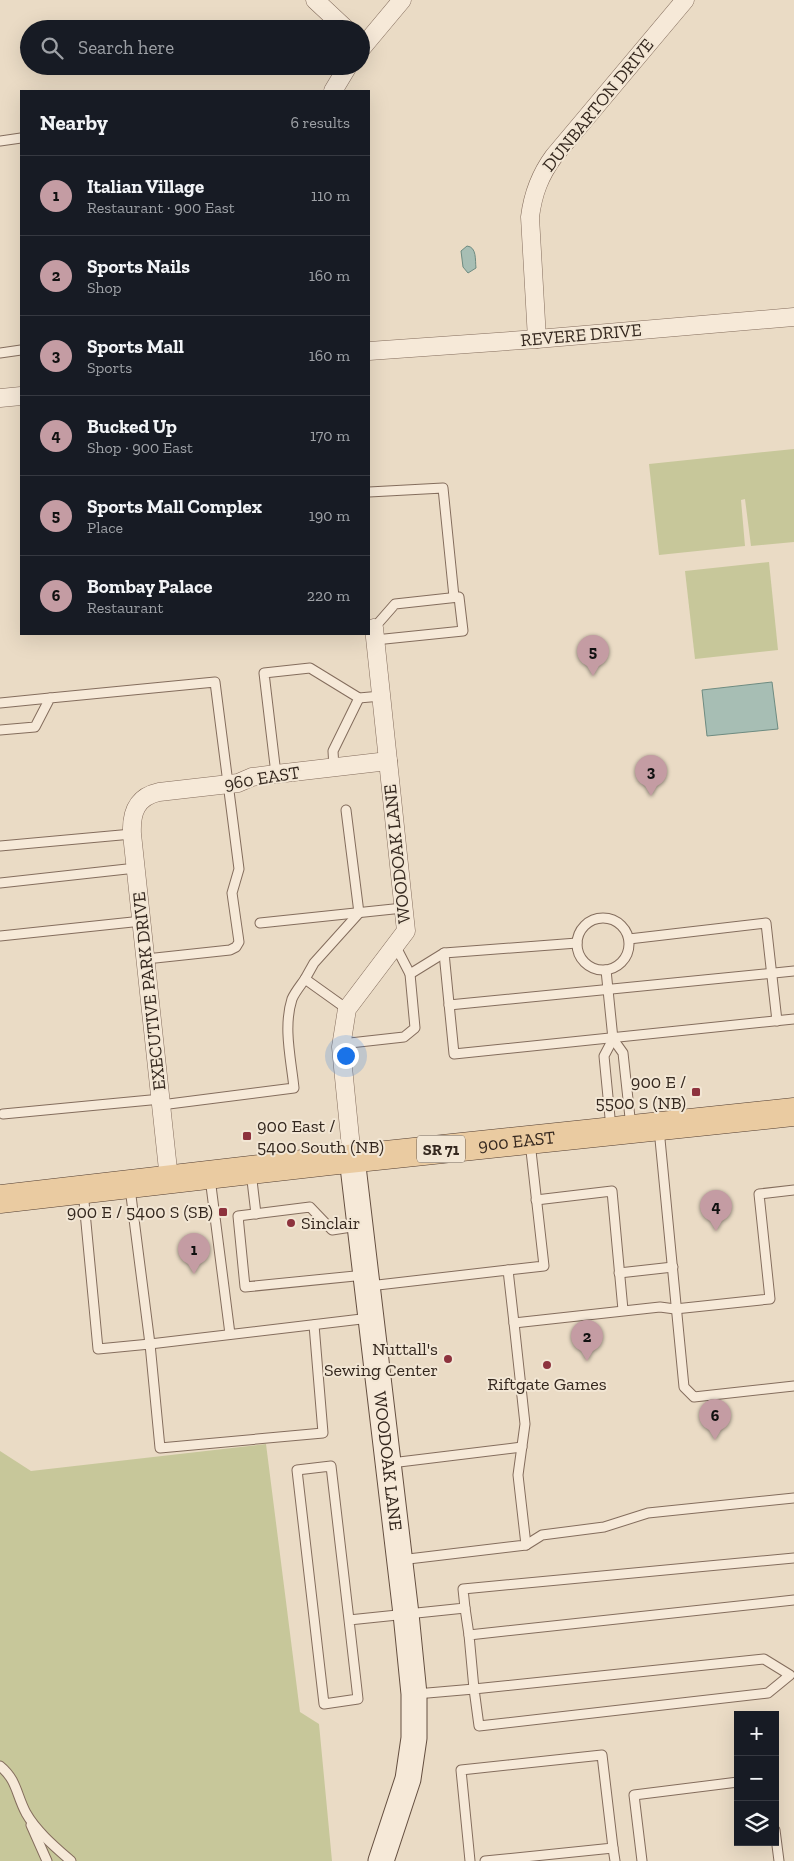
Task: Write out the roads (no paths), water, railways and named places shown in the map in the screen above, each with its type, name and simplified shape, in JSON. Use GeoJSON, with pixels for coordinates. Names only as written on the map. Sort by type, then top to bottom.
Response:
{"type":"FeatureCollection","features":[{"type":"Feature","properties":{"kind":"main road","name":"900 EAST"},"geometry":{"type":"LineString","coordinates":[[0,1199],[352,1158],[794,1112]]}},
{"type":"Feature","properties":{"kind":"street"},"geometry":{"type":"LineString","coordinates":[[315,0],[336,20]]}},
{"type":"Feature","properties":{"kind":"street"},"geometry":{"type":"LineString","coordinates":[[370,37],[402,0]]}},
{"type":"Feature","properties":{"kind":"street","name":"DUNBARTON DRIVE"},"geometry":{"type":"LineString","coordinates":[[537,339],[530,217],[540,178],[554,156],[685,0]]}},
{"type":"Feature","properties":{"kind":"street"},"geometry":{"type":"LineString","coordinates":[[334,90],[343,75]]}},
{"type":"Feature","properties":{"kind":"street","name":"REVERE DRIVE"},"geometry":{"type":"LineString","coordinates":[[370,351],[794,317]]}},
{"type":"Feature","properties":{"kind":"street"},"geometry":{"type":"LineString","coordinates":[[0,398],[20,396]]}},
{"type":"Feature","properties":{"kind":"street","name":"WOODOAK LANE"},"geometry":{"type":"LineString","coordinates":[[373,632],[406,931],[347,1009],[341,1044],[352,1158],[414,1694],[414,1738],[408,1779],[381,1861]]}},
{"type":"Feature","properties":{"kind":"street","name":"960 EAST"},"geometry":{"type":"LineString","coordinates":[[139,804],[153,794],[238,783],[252,777],[388,762]]}},
{"type":"Feature","properties":{"kind":"street","name":"EXECUTIVE PARK DRIVE"},"geometry":{"type":"LineString","coordinates":[[139,804],[132,819],[132,834],[169,1180]]}},
{"type":"Feature","properties":{"kind":"lane"},"geometry":{"type":"LineString","coordinates":[[0,140],[20,138]]}},
{"type":"Feature","properties":{"kind":"lane"},"geometry":{"type":"LineString","coordinates":[[0,352],[20,350]]}},
{"type":"Feature","properties":{"kind":"lane"},"geometry":{"type":"LineString","coordinates":[[370,492],[443,488],[454,597]]}},
{"type":"Feature","properties":{"kind":"lane"},"geometry":{"type":"LineString","coordinates":[[459,597],[463,631],[373,632],[395,604],[459,597]]}},
{"type":"Feature","properties":{"kind":"lane"},"geometry":{"type":"LineString","coordinates":[[276,774],[264,673],[310,668],[359,698],[381,696]]}},
{"type":"Feature","properties":{"kind":"lane"},"geometry":{"type":"LineString","coordinates":[[0,703],[215,682],[227,784],[240,869],[232,893],[239,942],[236,947],[230,950],[146,959]]}},
{"type":"Feature","properties":{"kind":"lane"},"geometry":{"type":"LineString","coordinates":[[0,730],[35,727],[50,698]]}},
{"type":"Feature","properties":{"kind":"lane"},"geometry":{"type":"LineString","coordinates":[[334,768],[333,751],[359,698]]}},
{"type":"Feature","properties":{"kind":"lane"},"geometry":{"type":"LineString","coordinates":[[3,1114],[161,1102],[294,1088],[288,1023],[293,998],[314,963],[359,913],[346,810]]}},
{"type":"Feature","properties":{"kind":"lane"},"geometry":{"type":"LineString","coordinates":[[0,846],[132,834]]}},
{"type":"Feature","properties":{"kind":"lane"},"geometry":{"type":"LineString","coordinates":[[0,883],[136,868]]}},
{"type":"Feature","properties":{"kind":"lane"},"geometry":{"type":"LineString","coordinates":[[260,923],[404,908]]}},
{"type":"Feature","properties":{"kind":"lane"},"geometry":{"type":"LineString","coordinates":[[596,919],[613,920],[629,939],[628,950],[624,958],[618,964],[606,970],[595,969],[587,965],[578,952],[577,943],[578,935],[583,928],[589,922],[596,919]]}},
{"type":"Feature","properties":{"kind":"lane"},"geometry":{"type":"LineString","coordinates":[[0,936],[142,921]]}},
{"type":"Feature","properties":{"kind":"lane"},"geometry":{"type":"LineString","coordinates":[[629,939],[766,923],[777,1021]]}},
{"type":"Feature","properties":{"kind":"lane"},"geometry":{"type":"LineString","coordinates":[[410,974],[444,953],[577,943]]}},
{"type":"Feature","properties":{"kind":"lane"},"geometry":{"type":"LineString","coordinates":[[341,1044],[404,1037],[415,1028],[410,974],[395,945]]}},
{"type":"Feature","properties":{"kind":"lane"},"geometry":{"type":"LineString","coordinates":[[444,953],[454,1054],[794,1019]]}},
{"type":"Feature","properties":{"kind":"lane"},"geometry":{"type":"LineString","coordinates":[[606,970],[613,1038],[623,1053],[621,1130]]}},
{"type":"Feature","properties":{"kind":"lane"},"geometry":{"type":"LineString","coordinates":[[449,1005],[794,971]]}},
{"type":"Feature","properties":{"kind":"lane"},"geometry":{"type":"LineString","coordinates":[[305,979],[347,1009]]}},
{"type":"Feature","properties":{"kind":"lane"},"geometry":{"type":"LineString","coordinates":[[613,1038],[604,1056],[621,1130]]}},
{"type":"Feature","properties":{"kind":"lane"},"geometry":{"type":"LineString","coordinates":[[658,1126],[684,1387],[694,1397],[794,1386]]}},
{"type":"Feature","properties":{"kind":"lane"},"geometry":{"type":"LineString","coordinates":[[360,1226],[332,1230],[310,1207],[238,1216],[245,1287],[544,1266],[530,1140]]}},
{"type":"Feature","properties":{"kind":"lane"},"geometry":{"type":"LineString","coordinates":[[251,1170],[256,1214]]}},
{"type":"Feature","properties":{"kind":"lane"},"geometry":{"type":"LineString","coordinates":[[210,1175],[230,1334]]}},
{"type":"Feature","properties":{"kind":"lane"},"geometry":{"type":"LineString","coordinates":[[129,1184],[150,1344],[160,1448],[323,1433],[314,1324]]}},
{"type":"Feature","properties":{"kind":"lane"},"geometry":{"type":"LineString","coordinates":[[82,1189],[98,1348],[150,1344],[370,1318]]}},
{"type":"Feature","properties":{"kind":"lane"},"geometry":{"type":"LineString","coordinates":[[514,1323],[623,1310],[660,1307],[675,1309],[770,1299],[759,1194],[794,1190]]}},
{"type":"Feature","properties":{"kind":"lane"},"geometry":{"type":"LineString","coordinates":[[536,1200],[612,1191],[623,1310]]}},
{"type":"Feature","properties":{"kind":"lane"},"geometry":{"type":"LineString","coordinates":[[619,1273],[673,1267]]}},
{"type":"Feature","properties":{"kind":"lane"},"geometry":{"type":"LineString","coordinates":[[508,1270],[525,1424],[518,1475],[526,1545]]}},
{"type":"Feature","properties":{"kind":"lane"},"geometry":{"type":"LineString","coordinates":[[388,1463],[522,1447]]}},
{"type":"Feature","properties":{"kind":"lane"},"geometry":{"type":"LineString","coordinates":[[331,1466],[348,1620],[358,1699],[324,1704],[297,1470],[331,1466]]}},
{"type":"Feature","properties":{"kind":"lane"},"geometry":{"type":"LineString","coordinates":[[400,1560],[526,1545],[542,1534],[604,1527],[648,1512],[794,1498]]}},
{"type":"Feature","properties":{"kind":"lane"},"geometry":{"type":"LineString","coordinates":[[414,1694],[474,1689],[764,1659],[792,1674],[768,1692],[478,1726],[474,1689],[469,1635],[463,1589],[794,1558]]}},
{"type":"Feature","properties":{"kind":"lane"},"geometry":{"type":"LineString","coordinates":[[469,1635],[794,1600]]}},
{"type":"Feature","properties":{"kind":"lane"},"geometry":{"type":"LineString","coordinates":[[348,1620],[465,1608]]}},
{"type":"Feature","properties":{"kind":"lane"},"geometry":{"type":"LineString","coordinates":[[470,1861],[462,1770],[602,1755],[614,1861]]}},
{"type":"Feature","properties":{"kind":"lane"},"geometry":{"type":"LineString","coordinates":[[0,1766],[10,1774],[47,1861]]}},
{"type":"Feature","properties":{"kind":"lane"},"geometry":{"type":"LineString","coordinates":[[642,1861],[634,1795],[734,1782]]}},
{"type":"Feature","properties":{"kind":"lane"},"geometry":{"type":"LineString","coordinates":[[27,1814],[46,1837],[71,1861]]}},
{"type":"Feature","properties":{"kind":"lane"},"geometry":{"type":"LineString","coordinates":[[777,1846],[779,1861]]}},
{"type":"Feature","properties":{"kind":"lane"},"geometry":{"type":"LineString","coordinates":[[485,1861],[613,1848]]}},
{"type":"Feature","properties":{"kind":"place","name":"Sports Mall Complex"},"geometry":{"type":"Point","coordinates":[593,676]}},
{"type":"Feature","properties":{"kind":"place","name":"Sports Mall"},"geometry":{"type":"Point","coordinates":[651,796]}},
{"type":"Feature","properties":{"kind":"place","name":"900 E / 5500 S (NB)"},"geometry":{"type":"Point","coordinates":[696,1092]}},
{"type":"Feature","properties":{"kind":"place","name":"900 East / 5400 South (NB)"},"geometry":{"type":"Point","coordinates":[247,1136]}},
{"type":"Feature","properties":{"kind":"place","name":"900 E / 5400 S (SB)"},"geometry":{"type":"Point","coordinates":[223,1212]}},
{"type":"Feature","properties":{"kind":"place","name":"Sinclair"},"geometry":{"type":"Point","coordinates":[291,1223]}},
{"type":"Feature","properties":{"kind":"place","name":"Bucked Up"},"geometry":{"type":"Point","coordinates":[716,1231]}},
{"type":"Feature","properties":{"kind":"place","name":"Italian Village"},"geometry":{"type":"Point","coordinates":[194,1274]}},
{"type":"Feature","properties":{"kind":"place","name":"Nuttall's Sewing Center"},"geometry":{"type":"Point","coordinates":[448,1359]}},
{"type":"Feature","properties":{"kind":"place","name":"Sports Nails"},"geometry":{"type":"Point","coordinates":[587,1361]}},
{"type":"Feature","properties":{"kind":"place","name":"Riftgate Games"},"geometry":{"type":"Point","coordinates":[547,1365]}},
{"type":"Feature","properties":{"kind":"place","name":"Bombay Palace"},"geometry":{"type":"Point","coordinates":[715,1440]}}]}
